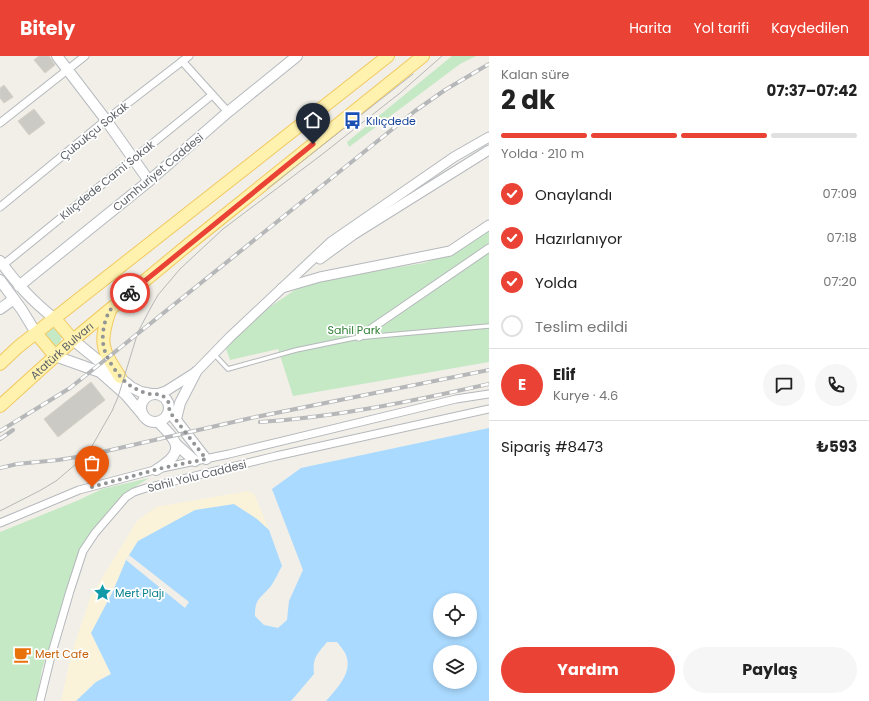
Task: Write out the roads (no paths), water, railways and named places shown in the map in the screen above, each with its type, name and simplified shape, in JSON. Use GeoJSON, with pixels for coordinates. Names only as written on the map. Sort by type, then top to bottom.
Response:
{"type":"FeatureCollection","features":[{"type":"Feature","properties":{"kind":"main road"},"geometry":{"type":"LineString","coordinates":[[57,56],[106,120],[132,159],[149,181]]}},
{"type":"Feature","properties":{"kind":"main road","name":"Cumhuriyet Caddesi"},"geometry":{"type":"LineString","coordinates":[[19,286],[149,181],[228,112],[297,56]]}},
{"type":"Feature","properties":{"kind":"main road"},"geometry":{"type":"LineString","coordinates":[[0,364],[18,347],[388,56]]}},
{"type":"Feature","properties":{"kind":"main road","name":"Atatürk Bulvarı"},"geometry":{"type":"LineString","coordinates":[[0,406],[73,340],[195,239],[423,56]]}},
{"type":"Feature","properties":{"kind":"main road"},"geometry":{"type":"LineString","coordinates":[[2,263],[19,286],[38,305],[55,318],[73,340],[131,387],[141,392],[164,397],[168,400],[172,415],[206,459]]}},
{"type":"Feature","properties":{"kind":"main road"},"geometry":{"type":"LineString","coordinates":[[0,280],[36,333],[55,356],[68,362],[100,372],[126,395],[148,421],[158,422],[172,415],[196,372]]}},
{"type":"Feature","properties":{"kind":"main road"},"geometry":{"type":"LineString","coordinates":[[0,309],[14,299]]}},
{"type":"Feature","properties":{"kind":"main road"},"geometry":{"type":"LineString","coordinates":[[110,310],[103,337],[104,348],[120,377]]}},
{"type":"Feature","properties":{"kind":"main road"},"geometry":{"type":"LineString","coordinates":[[143,415],[141,411],[142,403],[147,396],[154,394]]}},
{"type":"Feature","properties":{"kind":"main road"},"geometry":{"type":"LineString","coordinates":[[158,422],[172,437],[176,444],[195,461]]}},
{"type":"Feature","properties":{"kind":"main road"},"geometry":{"type":"LineString","coordinates":[[156,470],[173,457],[176,451],[176,444]]}},
{"type":"Feature","properties":{"kind":"street"},"geometry":{"type":"LineString","coordinates":[[0,123],[86,56]]}},
{"type":"Feature","properties":{"kind":"street","name":"Çubukçu Sokak"},"geometry":{"type":"LineString","coordinates":[[0,207],[106,120],[189,56]]}},
{"type":"Feature","properties":{"kind":"street"},"geometry":{"type":"LineString","coordinates":[[182,61],[228,112]]}},
{"type":"Feature","properties":{"kind":"street","name":"Kılıçdede Cami Sokak"},"geometry":{"type":"LineString","coordinates":[[2,263],[212,95]]}},
{"type":"Feature","properties":{"kind":"street"},"geometry":{"type":"LineString","coordinates":[[154,394],[166,391],[196,372],[280,289],[331,242],[368,218],[429,174],[489,137]]}},
{"type":"Feature","properties":{"kind":"street"},"geometry":{"type":"LineString","coordinates":[[308,264],[320,259],[353,235],[489,150]]}},
{"type":"Feature","properties":{"kind":"street"},"geometry":{"type":"LineString","coordinates":[[280,289],[320,277],[450,251],[489,225]]}},
{"type":"Feature","properties":{"kind":"street"},"geometry":{"type":"LineString","coordinates":[[359,337],[489,248]]}},
{"type":"Feature","properties":{"kind":"street"},"geometry":{"type":"LineString","coordinates":[[0,523],[79,490],[156,470],[456,399],[489,394]]}},
{"type":"Feature","properties":{"kind":"street","name":"Sahil Yolu Caddesi"},"geometry":{"type":"LineString","coordinates":[[40,701],[51,656],[83,551],[95,533],[126,497],[134,492],[146,488],[276,456],[489,409]]}},
{"type":"Feature","properties":{"kind":"lane"},"geometry":{"type":"LineString","coordinates":[[213,354],[228,369],[296,350],[359,337],[489,326]]}},
{"type":"Feature","properties":{"kind":"water"},"geometry":{"type":"Polygon","coordinates":[[[489,428],[489,701],[326,701],[343,680],[346,674],[348,662],[345,653],[337,642],[327,642],[318,653],[315,660],[314,674],[291,701],[76,701],[96,682],[111,674],[91,633],[113,591],[126,560],[138,541],[195,510],[234,504],[257,519],[269,530],[282,566],[271,586],[257,602],[255,616],[264,625],[278,628],[287,620],[289,601],[303,570],[272,489],[301,468],[489,428]]]}},
{"type":"Feature","properties":{"kind":"tram line"},"geometry":{"type":"LineString","coordinates":[[0,511],[56,481],[76,464],[92,446],[112,411],[118,397],[138,332],[158,295],[180,269],[223,229],[320,156],[400,93],[442,56]]}},
{"type":"Feature","properties":{"kind":"tram line"},"geometry":{"type":"LineString","coordinates":[[267,189],[413,74]]}},
{"type":"Feature","properties":{"kind":"railway"},"geometry":{"type":"LineString","coordinates":[[0,431],[70,388],[415,111],[445,90],[489,64]]}},
{"type":"Feature","properties":{"kind":"railway"},"geometry":{"type":"LineString","coordinates":[[0,468],[17,464],[89,455],[251,418],[489,370]]}},
{"type":"Feature","properties":{"kind":"railway"},"geometry":{"type":"LineString","coordinates":[[260,422],[289,420],[346,412],[489,384]]}},
{"type":"Feature","properties":{"kind":"railway"},"geometry":{"type":"LineString","coordinates":[[0,439],[13,430]]}},
{"type":"Feature","properties":{"kind":"place","name":"Kılıçdede"},"geometry":{"type":"Point","coordinates":[353,121]}},
{"type":"Feature","properties":{"kind":"place","name":"Mert Plajı"},"geometry":{"type":"Point","coordinates":[102,593]}},
{"type":"Feature","properties":{"kind":"place","name":"Mert Cafe"},"geometry":{"type":"Point","coordinates":[22,654]}},
{"type":"Feature","properties":{"kind":"park label","name":"Sahil Park"},"geometry":{"type":"Point","coordinates":[354,330]}}]}
